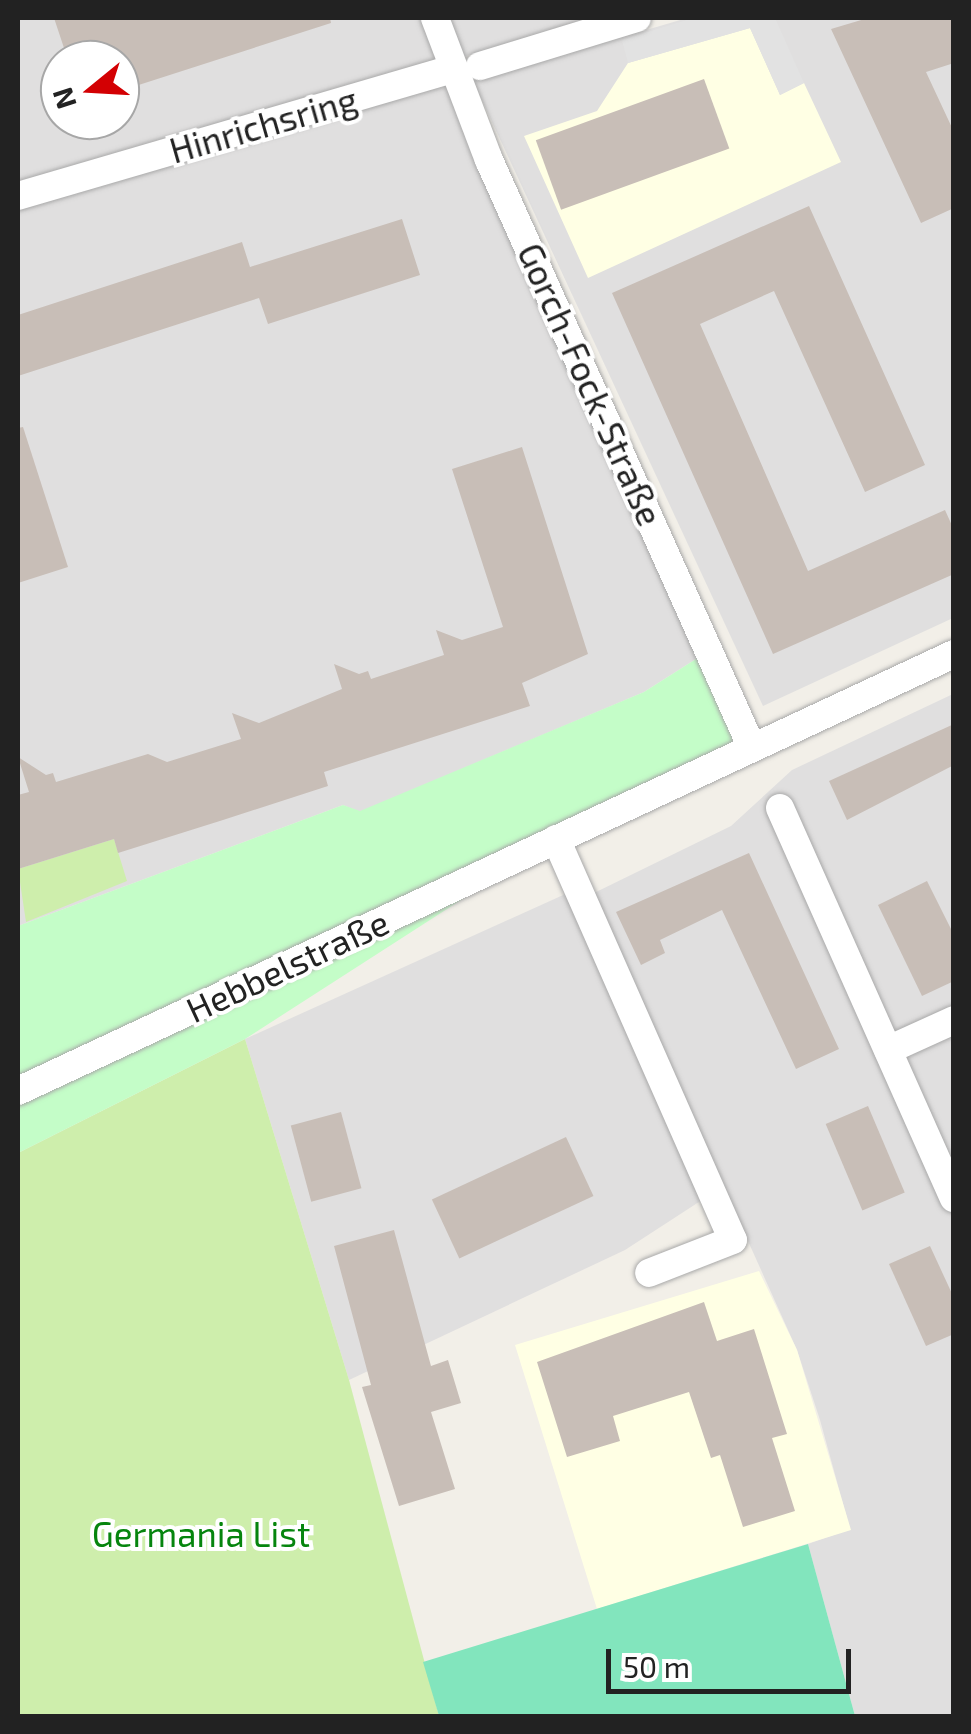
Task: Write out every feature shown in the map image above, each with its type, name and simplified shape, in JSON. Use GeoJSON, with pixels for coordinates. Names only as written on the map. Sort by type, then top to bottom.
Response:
{"type":"FeatureCollection","features":[{"type":"Feature","properties":{"kind":"street","name":"Gorch-Fock-Straße"},"geometry":{"type":"LineString","coordinates":[[435,18],[451,69],[752,748]]}},
{"type":"Feature","properties":{"kind":"street"},"geometry":{"type":"LineString","coordinates":[[480,66],[637,18]]}},
{"type":"Feature","properties":{"kind":"street","name":"Hinrichsring"},"geometry":{"type":"LineString","coordinates":[[18,196],[451,69]]}},
{"type":"Feature","properties":{"kind":"street","name":"Hebbelstraße"},"geometry":{"type":"LineString","coordinates":[[18,1091],[954,654]]}},
{"type":"Feature","properties":{"kind":"street"},"geometry":{"type":"LineString","coordinates":[[780,808],[954,1198]]}},
{"type":"Feature","properties":{"kind":"street"},"geometry":{"type":"LineString","coordinates":[[556,839],[732,1240],[650,1273]]}},
{"type":"Feature","properties":{"kind":"street"},"geometry":{"type":"LineString","coordinates":[[888,1050],[954,1020]]}},
{"type":"Feature","properties":{"kind":"shaded area"},"geometry":{"type":"Polygon","coordinates":[[[18,18],[600,18],[441,63],[707,652],[644,692],[360,812],[343,805],[18,926],[18,18]]]}},
{"type":"Feature","properties":{"kind":"shaded area"},"geometry":{"type":"Polygon","coordinates":[[[687,18],[953,18],[953,618],[763,706],[473,81],[687,18]]]}},
{"type":"Feature","properties":{"kind":"shaded area"},"geometry":{"type":"Polygon","coordinates":[[[693,18],[775,18],[804,83],[780,95],[750,28],[628,63],[622,40],[693,18]]]}},
{"type":"Feature","properties":{"kind":"shaded area"},"geometry":{"type":"Polygon","coordinates":[[[750,28],[780,95],[804,83],[841,162],[588,278],[524,136],[597,111],[628,63],[750,28]]]}},
{"type":"Feature","properties":{"kind":"shaded area"},"geometry":{"type":"Polygon","coordinates":[[[953,694],[953,1716],[855,1716],[808,1544],[850,1529],[820,1420],[797,1350],[592,894],[731,826],[792,770],[953,694]]]}},
{"type":"Feature","properties":{"kind":"shaded area"},"geometry":{"type":"Polygon","coordinates":[[[572,891],[702,1200],[625,1250],[349,1380],[245,1039],[572,891]]]}},
{"type":"Feature","properties":{"kind":"shaded area"},"geometry":{"type":"Polygon","coordinates":[[[759,1271],[797,1350],[851,1530],[597,1609],[515,1345],[759,1271]]]}},
{"type":"Feature","properties":{"kind":"green space"},"geometry":{"type":"Polygon","coordinates":[[[707,652],[752,748],[556,839],[245,1039],[18,1153],[18,926],[343,805],[360,811],[644,692],[707,652]]]}},
{"type":"Feature","properties":{"kind":"green space"},"geometry":{"type":"Polygon","coordinates":[[[114,839],[127,881],[26,922],[18,869],[114,839]]]}},
{"type":"Feature","properties":{"kind":"green space","name":"Germania List"},"geometry":{"type":"Polygon","coordinates":[[[245,1039],[349,1380],[439,1716],[18,1716],[18,1153],[245,1039]]]}},
{"type":"Feature","properties":{"kind":"green space"},"geometry":{"type":"Polygon","coordinates":[[[808,1544],[855,1716],[439,1716],[423,1662],[808,1544]]]}},
{"type":"Feature","properties":{"kind":"building"},"geometry":{"type":"Polygon","coordinates":[[[54,18],[330,18],[331,23],[140,85],[140,40],[61,40],[54,18]]]}},
{"type":"Feature","properties":{"kind":"building"},"geometry":{"type":"Polygon","coordinates":[[[868,18],[954,18],[954,63],[926,72],[954,132],[954,208],[921,223],[831,29],[868,18]]]}},
{"type":"Feature","properties":{"kind":"building"},"geometry":{"type":"Polygon","coordinates":[[[704,79],[729,149],[561,210],[536,140],[704,79]]]}},
{"type":"Feature","properties":{"kind":"building"},"geometry":{"type":"Polygon","coordinates":[[[809,206],[925,465],[865,492],[774,291],[700,324],[808,571],[945,510],[954,530],[954,574],[773,654],[612,293],[809,206]]]}},
{"type":"Feature","properties":{"kind":"building"},"geometry":{"type":"Polygon","coordinates":[[[402,219],[420,275],[268,324],[259,298],[18,376],[18,315],[242,242],[250,267],[402,219]]]}},
{"type":"Feature","properties":{"kind":"building"},"geometry":{"type":"Polygon","coordinates":[[[23,427],[68,567],[18,583],[18,428],[23,427]]]}},
{"type":"Feature","properties":{"kind":"building"},"geometry":{"type":"Polygon","coordinates":[[[522,447],[588,654],[522,683],[530,706],[324,772],[328,786],[223,820],[118,853],[114,839],[18,869],[18,795],[29,792],[18,757],[46,775],[53,773],[56,782],[148,754],[167,762],[241,739],[232,713],[259,723],[342,689],[334,664],[359,674],[368,671],[371,679],[444,655],[436,630],[462,640],[503,627],[452,469],[522,447]]]}},
{"type":"Feature","properties":{"kind":"building"},"geometry":{"type":"Polygon","coordinates":[[[954,724],[954,765],[847,820],[829,781],[954,724]]]}},
{"type":"Feature","properties":{"kind":"building"},"geometry":{"type":"Polygon","coordinates":[[[749,853],[839,1049],[796,1069],[722,910],[660,940],[665,953],[641,965],[616,912],[749,853]]]}},
{"type":"Feature","properties":{"kind":"building"},"geometry":{"type":"Polygon","coordinates":[[[927,881],[954,935],[954,981],[922,996],[878,905],[927,881]]]}},
{"type":"Feature","properties":{"kind":"building"},"geometry":{"type":"Polygon","coordinates":[[[868,1106],[905,1193],[862,1211],[826,1124],[868,1106]]]}},
{"type":"Feature","properties":{"kind":"building"},"geometry":{"type":"Polygon","coordinates":[[[341,1112],[361,1188],[311,1202],[291,1125],[341,1112]]]}},
{"type":"Feature","properties":{"kind":"building"},"geometry":{"type":"Polygon","coordinates":[[[566,1137],[593,1196],[459,1258],[432,1200],[566,1137]]]}},
{"type":"Feature","properties":{"kind":"building"},"geometry":{"type":"Polygon","coordinates":[[[394,1230],[431,1366],[448,1360],[461,1403],[431,1412],[455,1489],[399,1506],[362,1387],[371,1385],[334,1246],[394,1230]]]}},
{"type":"Feature","properties":{"kind":"building"},"geometry":{"type":"Polygon","coordinates":[[[930,1246],[954,1298],[954,1334],[926,1346],[889,1264],[930,1246]]]}},
{"type":"Feature","properties":{"kind":"building"},"geometry":{"type":"Polygon","coordinates":[[[704,1302],[717,1341],[754,1329],[787,1434],[772,1438],[795,1511],[743,1527],[720,1455],[711,1458],[689,1392],[613,1416],[620,1441],[567,1457],[537,1362],[704,1302]]]}}]}
